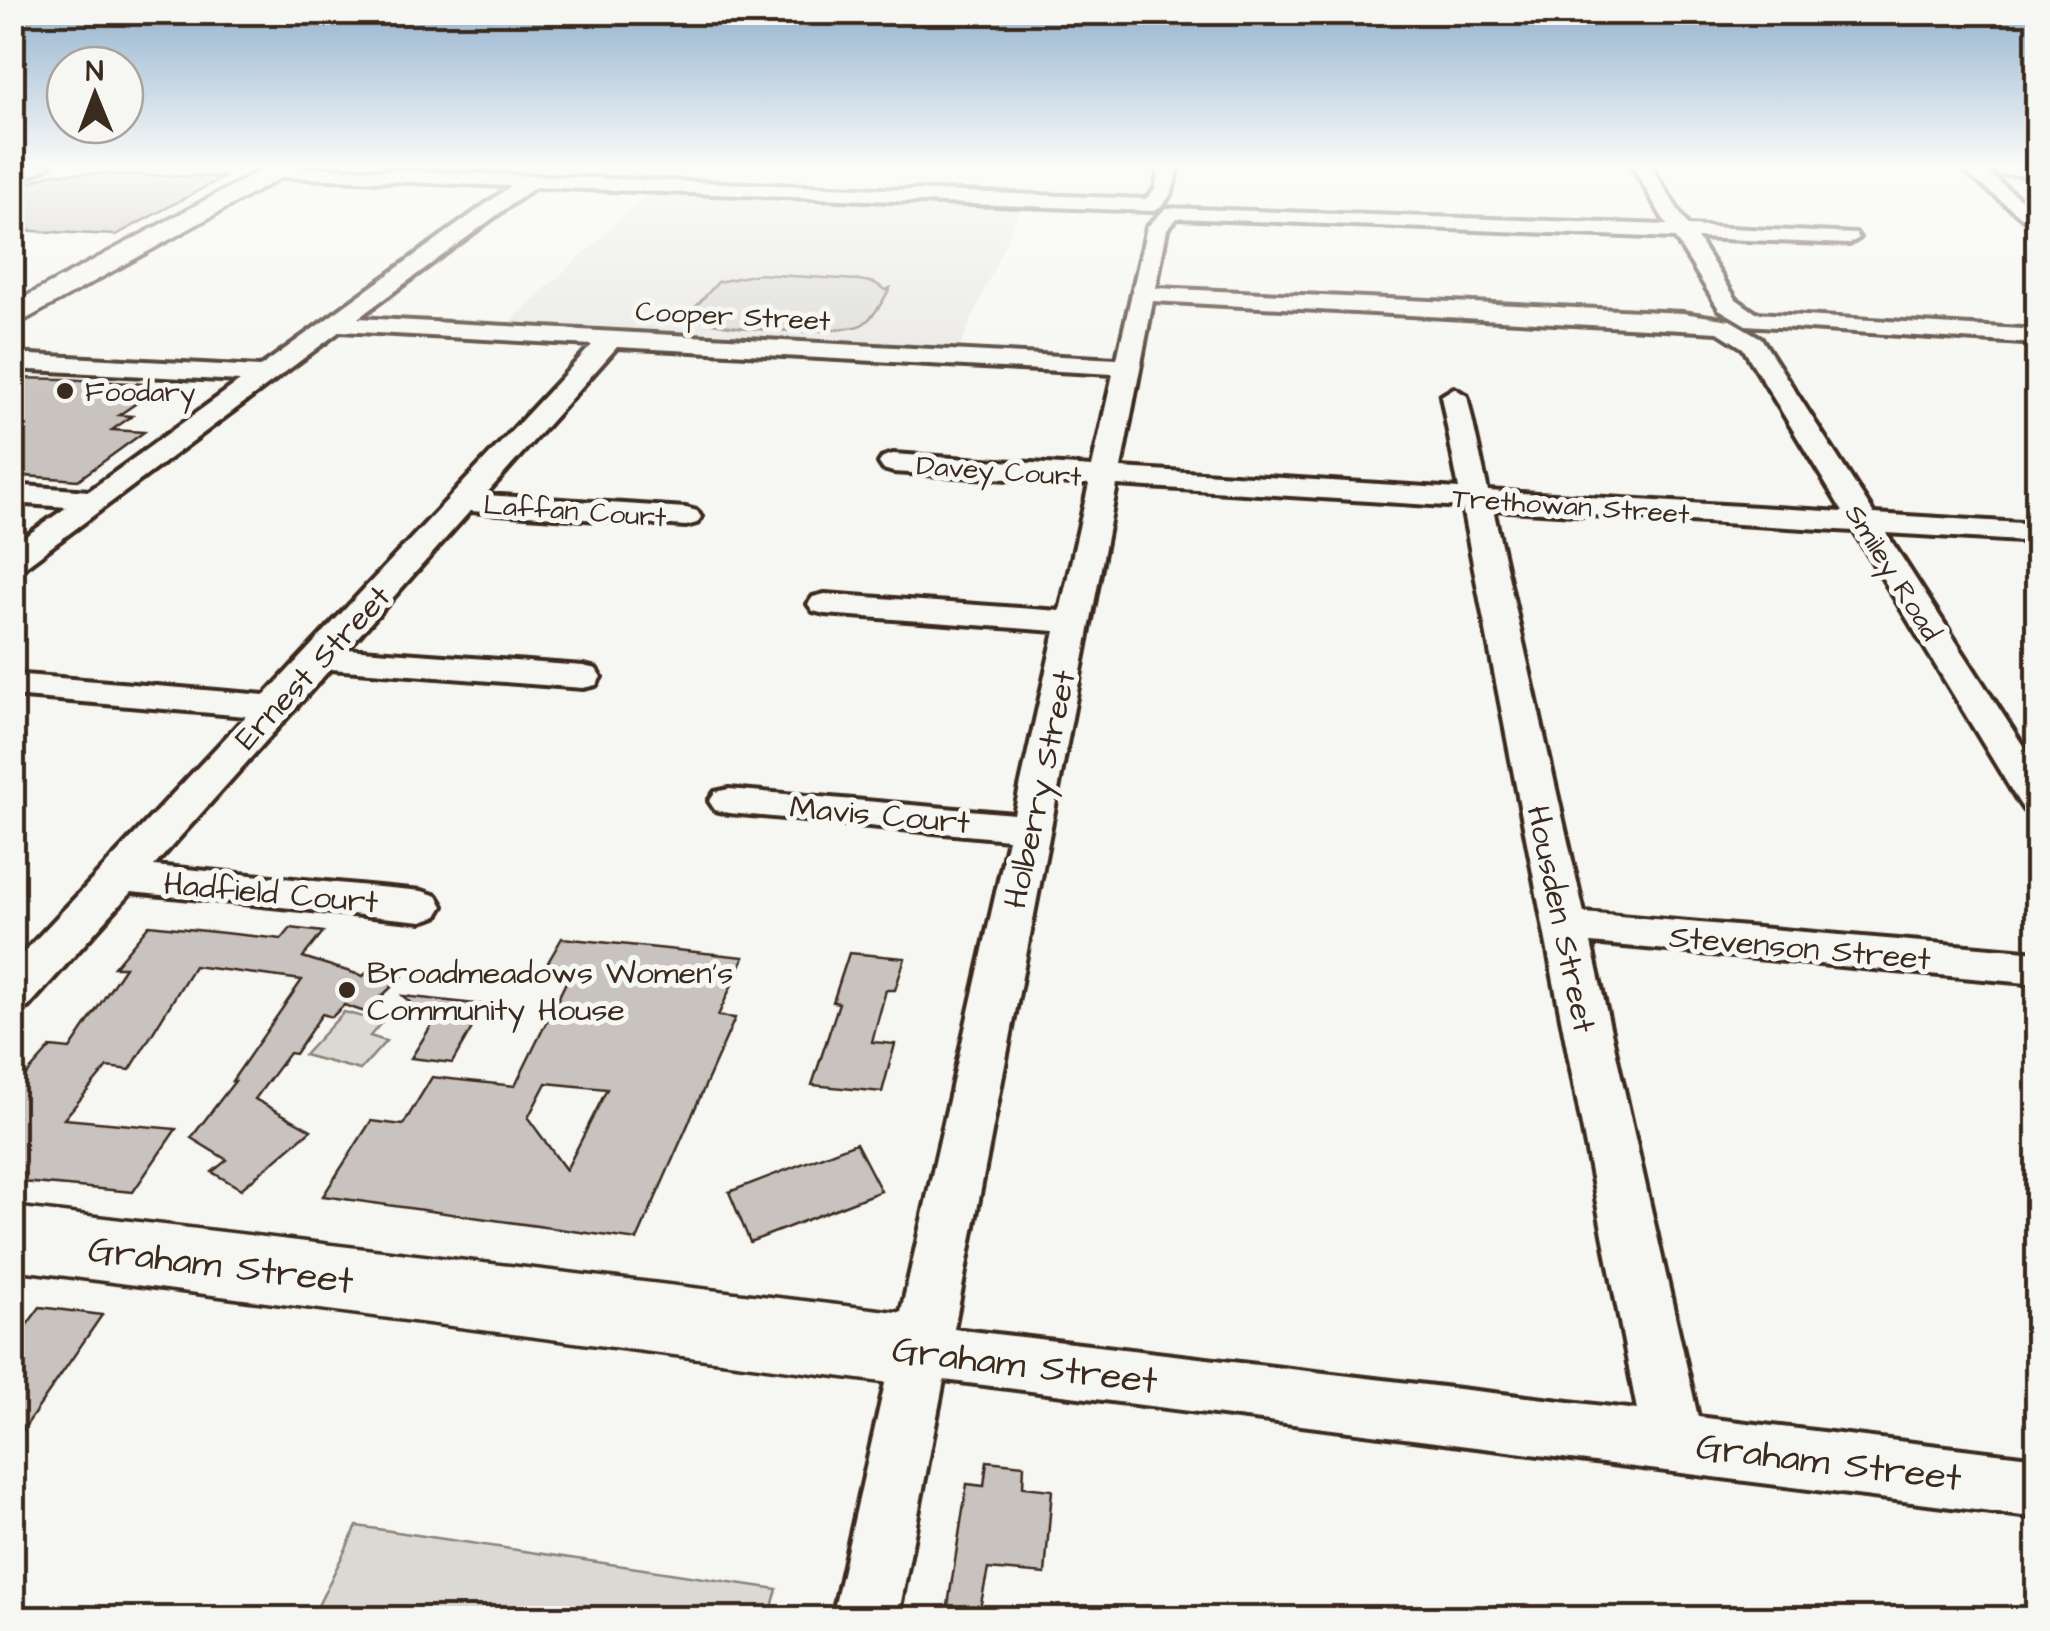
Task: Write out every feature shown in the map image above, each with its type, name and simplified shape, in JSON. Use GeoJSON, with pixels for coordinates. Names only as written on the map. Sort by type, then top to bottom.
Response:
{"type":"FeatureCollection","features":[{"type":"Feature","properties":{"kind":"street"},"geometry":{"type":"LineString","coordinates":[[12,318],[151,242]]}},
{"type":"Feature","properties":{"kind":"street"},"geometry":{"type":"LineString","coordinates":[[12,561],[448,242]]}},
{"type":"Feature","properties":{"kind":"street","name":"Holberry Street"},"geometry":{"type":"LineString","coordinates":[[865,1618],[1153,242]]}},
{"type":"Feature","properties":{"kind":"street","name":"Smiley Road"},"geometry":{"type":"LineString","coordinates":[[1690,242],[2038,800]]}},
{"type":"Feature","properties":{"kind":"street"},"geometry":{"type":"LineString","coordinates":[[1143,294],[2038,338]]}},
{"type":"Feature","properties":{"kind":"street","name":"Cooper Street"},"geometry":{"type":"LineString","coordinates":[[336,324],[1128,367]]}},
{"type":"Feature","properties":{"kind":"street","name":"Ernest Street"},"geometry":{"type":"LineString","coordinates":[[12,994],[611,339]]}},
{"type":"Feature","properties":{"kind":"street"},"geometry":{"type":"LineString","coordinates":[[13,360],[265,375]]}},
{"type":"Feature","properties":{"kind":"street","name":"Housden Street"},"geometry":{"type":"LineString","coordinates":[[1454,396],[1672,1441]]}},
{"type":"Feature","properties":{"kind":"street","name":"Davey Court"},"geometry":{"type":"LineString","coordinates":[[893,463],[1105,476]]}},
{"type":"Feature","properties":{"kind":"street","name":"Trethowan Street"},"geometry":{"type":"LineString","coordinates":[[1105,476],[2038,533]]}},
{"type":"Feature","properties":{"kind":"street"},"geometry":{"type":"LineString","coordinates":[[12,494],[95,500]]}},
{"type":"Feature","properties":{"kind":"street","name":"Laffan Court"},"geometry":{"type":"LineString","coordinates":[[463,502],[686,517]]}},
{"type":"Feature","properties":{"kind":"street"},"geometry":{"type":"LineString","coordinates":[[825,604],[1074,622]]}},
{"type":"Feature","properties":{"kind":"street"},"geometry":{"type":"LineString","coordinates":[[322,658],[582,678]]}},
{"type":"Feature","properties":{"kind":"street"},"geometry":{"type":"LineString","coordinates":[[12,685],[274,706]]}},
{"type":"Feature","properties":{"kind":"street","name":"Mavis Court"},"geometry":{"type":"LineString","coordinates":[[729,801],[1030,828]]}},
{"type":"Feature","properties":{"kind":"street","name":"Hadfield Court"},"geometry":{"type":"LineString","coordinates":[[120,877],[422,906]]}},
{"type":"Feature","properties":{"kind":"street","name":"Stevenson Street"},"geometry":{"type":"LineString","coordinates":[[1563,926],[2038,968]]}},
{"type":"Feature","properties":{"kind":"street","name":"Graham Street"},"geometry":{"type":"LineString","coordinates":[[12,1238],[2038,1488]]}},
{"type":"Feature","properties":{"kind":"shaded area"},"geometry":{"type":"Polygon","coordinates":[[[596,242],[1005,242],[959,348],[506,325],[596,242]]]}},
{"type":"Feature","properties":{"kind":"shaded area"},"geometry":{"type":"Polygon","coordinates":[[[758,274],[859,280],[885,290],[890,288],[871,317],[850,328],[751,328],[694,317],[692,311],[718,282],[758,274]]]}},
{"type":"Feature","properties":{"kind":"shaded area"},"geometry":{"type":"Polygon","coordinates":[[[344,1012],[382,1022],[370,1036],[386,1041],[360,1070],[304,1055],[344,1012]]]}},
{"type":"Feature","properties":{"kind":"shaded area"},"geometry":{"type":"Polygon","coordinates":[[[357,1526],[777,1589],[769,1618],[312,1618],[357,1526]]]}},
{"type":"Feature","properties":{"kind":"building"},"geometry":{"type":"Polygon","coordinates":[[[12,378],[163,385],[119,415],[132,416],[112,430],[144,432],[78,480],[12,475],[12,378]]]}},
{"type":"Feature","properties":{"kind":"building"},"geometry":{"type":"Polygon","coordinates":[[[149,925],[282,939],[291,928],[323,932],[303,957],[363,976],[373,967],[402,977],[365,1012],[344,1005],[332,1017],[322,1014],[295,1054],[289,1053],[255,1099],[311,1130],[241,1189],[212,1172],[227,1160],[191,1138],[235,1081],[302,980],[194,966],[130,1070],[107,1067],[64,1119],[176,1129],[133,1192],[12,1181],[12,1091],[51,1047],[70,1049],[125,967],[114,967],[149,925]]]}},
{"type":"Feature","properties":{"kind":"building"},"geometry":{"type":"Polygon","coordinates":[[[562,938],[744,957],[718,1016],[735,1018],[637,1240],[323,1196],[371,1121],[403,1125],[432,1077],[515,1086],[570,974],[543,971],[562,938]],[[546,1083],[528,1118],[566,1170],[607,1089],[546,1083]]]}},
{"type":"Feature","properties":{"kind":"building"},"geometry":{"type":"Polygon","coordinates":[[[849,953],[905,958],[895,990],[886,990],[872,1042],[895,1044],[882,1092],[812,1085],[839,1003],[833,1002],[849,953]]]}},
{"type":"Feature","properties":{"kind":"building"},"geometry":{"type":"Polygon","coordinates":[[[403,996],[485,1005],[452,1063],[411,1058],[433,1023],[403,996]]]}},
{"type":"Feature","properties":{"kind":"building"},"geometry":{"type":"Polygon","coordinates":[[[856,1143],[881,1191],[750,1242],[729,1192],[856,1143]]]}},
{"type":"Feature","properties":{"kind":"building"},"geometry":{"type":"Polygon","coordinates":[[[40,1307],[102,1315],[12,1446],[12,1345],[40,1307]]]}},
{"type":"Feature","properties":{"kind":"building"},"geometry":{"type":"Polygon","coordinates":[[[987,1461],[1024,1465],[1023,1487],[1052,1490],[1045,1574],[988,1569],[978,1618],[946,1618],[967,1484],[984,1486],[987,1461]]]}},
{"type":"Feature","properties":{"kind":"place","name":"Foodary"},"geometry":{"type":"Point","coordinates":[65,391]}},
{"type":"Feature","properties":{"kind":"place","name":"Broadmeadows Women's Community House"},"geometry":{"type":"Point","coordinates":[347,990]}}]}
